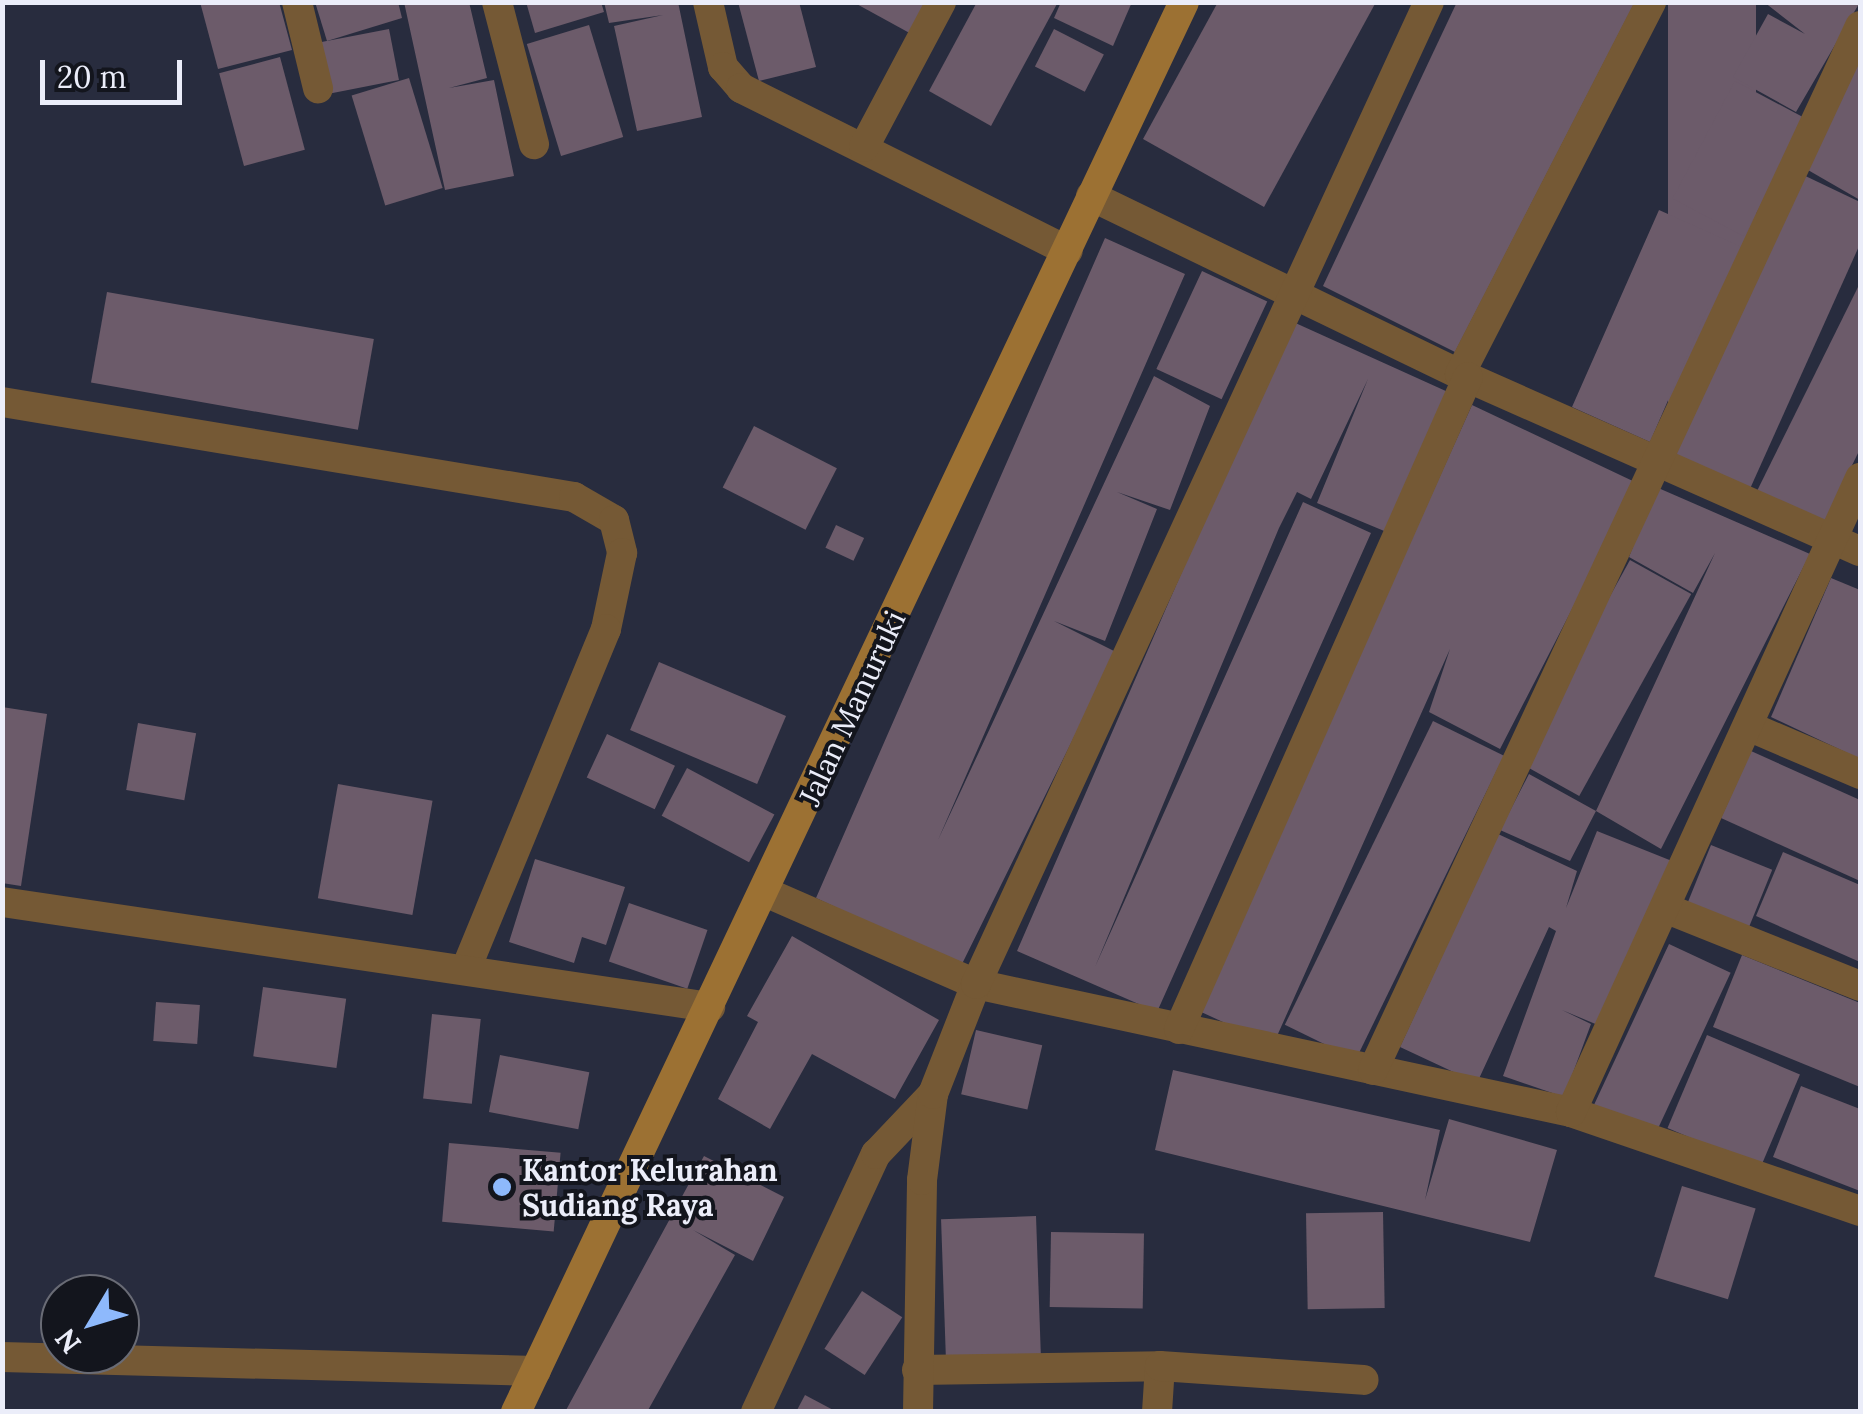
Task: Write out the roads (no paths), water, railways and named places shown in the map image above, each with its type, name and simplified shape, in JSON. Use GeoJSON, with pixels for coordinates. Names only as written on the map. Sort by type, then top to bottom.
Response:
{"type":"FeatureCollection","features":[{"type":"Feature","properties":{"kind":"street"},"geometry":{"type":"LineString","coordinates":[[297,2],[318,88]]}},
{"type":"Feature","properties":{"kind":"street"},"geometry":{"type":"LineString","coordinates":[[497,2],[534,144]]}},
{"type":"Feature","properties":{"kind":"street"},"geometry":{"type":"LineString","coordinates":[[708,2],[722,67],[741,88],[1068,251]]}},
{"type":"Feature","properties":{"kind":"street"},"geometry":{"type":"LineString","coordinates":[[864,147],[941,2]]}},
{"type":"Feature","properties":{"kind":"street","name":"Jalan Manuruki"},"geometry":{"type":"LineString","coordinates":[[516,1412],[1184,2]]}},
{"type":"Feature","properties":{"kind":"street"},"geometry":{"type":"LineString","coordinates":[[918,1412],[933,1094],[976,984],[1291,292],[1428,2]]}},
{"type":"Feature","properties":{"kind":"street"},"geometry":{"type":"LineString","coordinates":[[1179,1029],[1464,375],[1652,2]]}},
{"type":"Feature","properties":{"kind":"street"},"geometry":{"type":"LineString","coordinates":[[1372,1070],[1860,26]]}},
{"type":"Feature","properties":{"kind":"street"},"geometry":{"type":"LineString","coordinates":[[1092,196],[1464,375],[1860,551]]}},
{"type":"Feature","properties":{"kind":"street"},"geometry":{"type":"LineString","coordinates":[[2,402],[574,496],[614,520],[622,552],[606,629],[467,966]]}},
{"type":"Feature","properties":{"kind":"street"},"geometry":{"type":"LineString","coordinates":[[1572,1112],[1670,910],[1860,478]]}},
{"type":"Feature","properties":{"kind":"street"},"geometry":{"type":"LineString","coordinates":[[1748,726],[1860,774]]}},
{"type":"Feature","properties":{"kind":"street"},"geometry":{"type":"LineString","coordinates":[[765,892],[976,984],[1572,1112],[1860,1210]]}},
{"type":"Feature","properties":{"kind":"street"},"geometry":{"type":"LineString","coordinates":[[2,902],[467,966],[710,1007]]}},
{"type":"Feature","properties":{"kind":"street"},"geometry":{"type":"LineString","coordinates":[[1670,910],[1860,986]]}},
{"type":"Feature","properties":{"kind":"street"},"geometry":{"type":"LineString","coordinates":[[756,1412],[876,1154],[933,1094]]}},
{"type":"Feature","properties":{"kind":"street"},"geometry":{"type":"LineString","coordinates":[[2,1357],[536,1371]]}},
{"type":"Feature","properties":{"kind":"street"},"geometry":{"type":"LineString","coordinates":[[917,1370],[1160,1366],[1364,1380]]}},
{"type":"Feature","properties":{"kind":"street"},"geometry":{"type":"LineString","coordinates":[[1156,1412],[1160,1366]]}},
{"type":"Feature","properties":{"kind":"place","name":"Kantor Kelurahan Sudiang Raya"},"geometry":{"type":"Point","coordinates":[502,1187]}}]}
